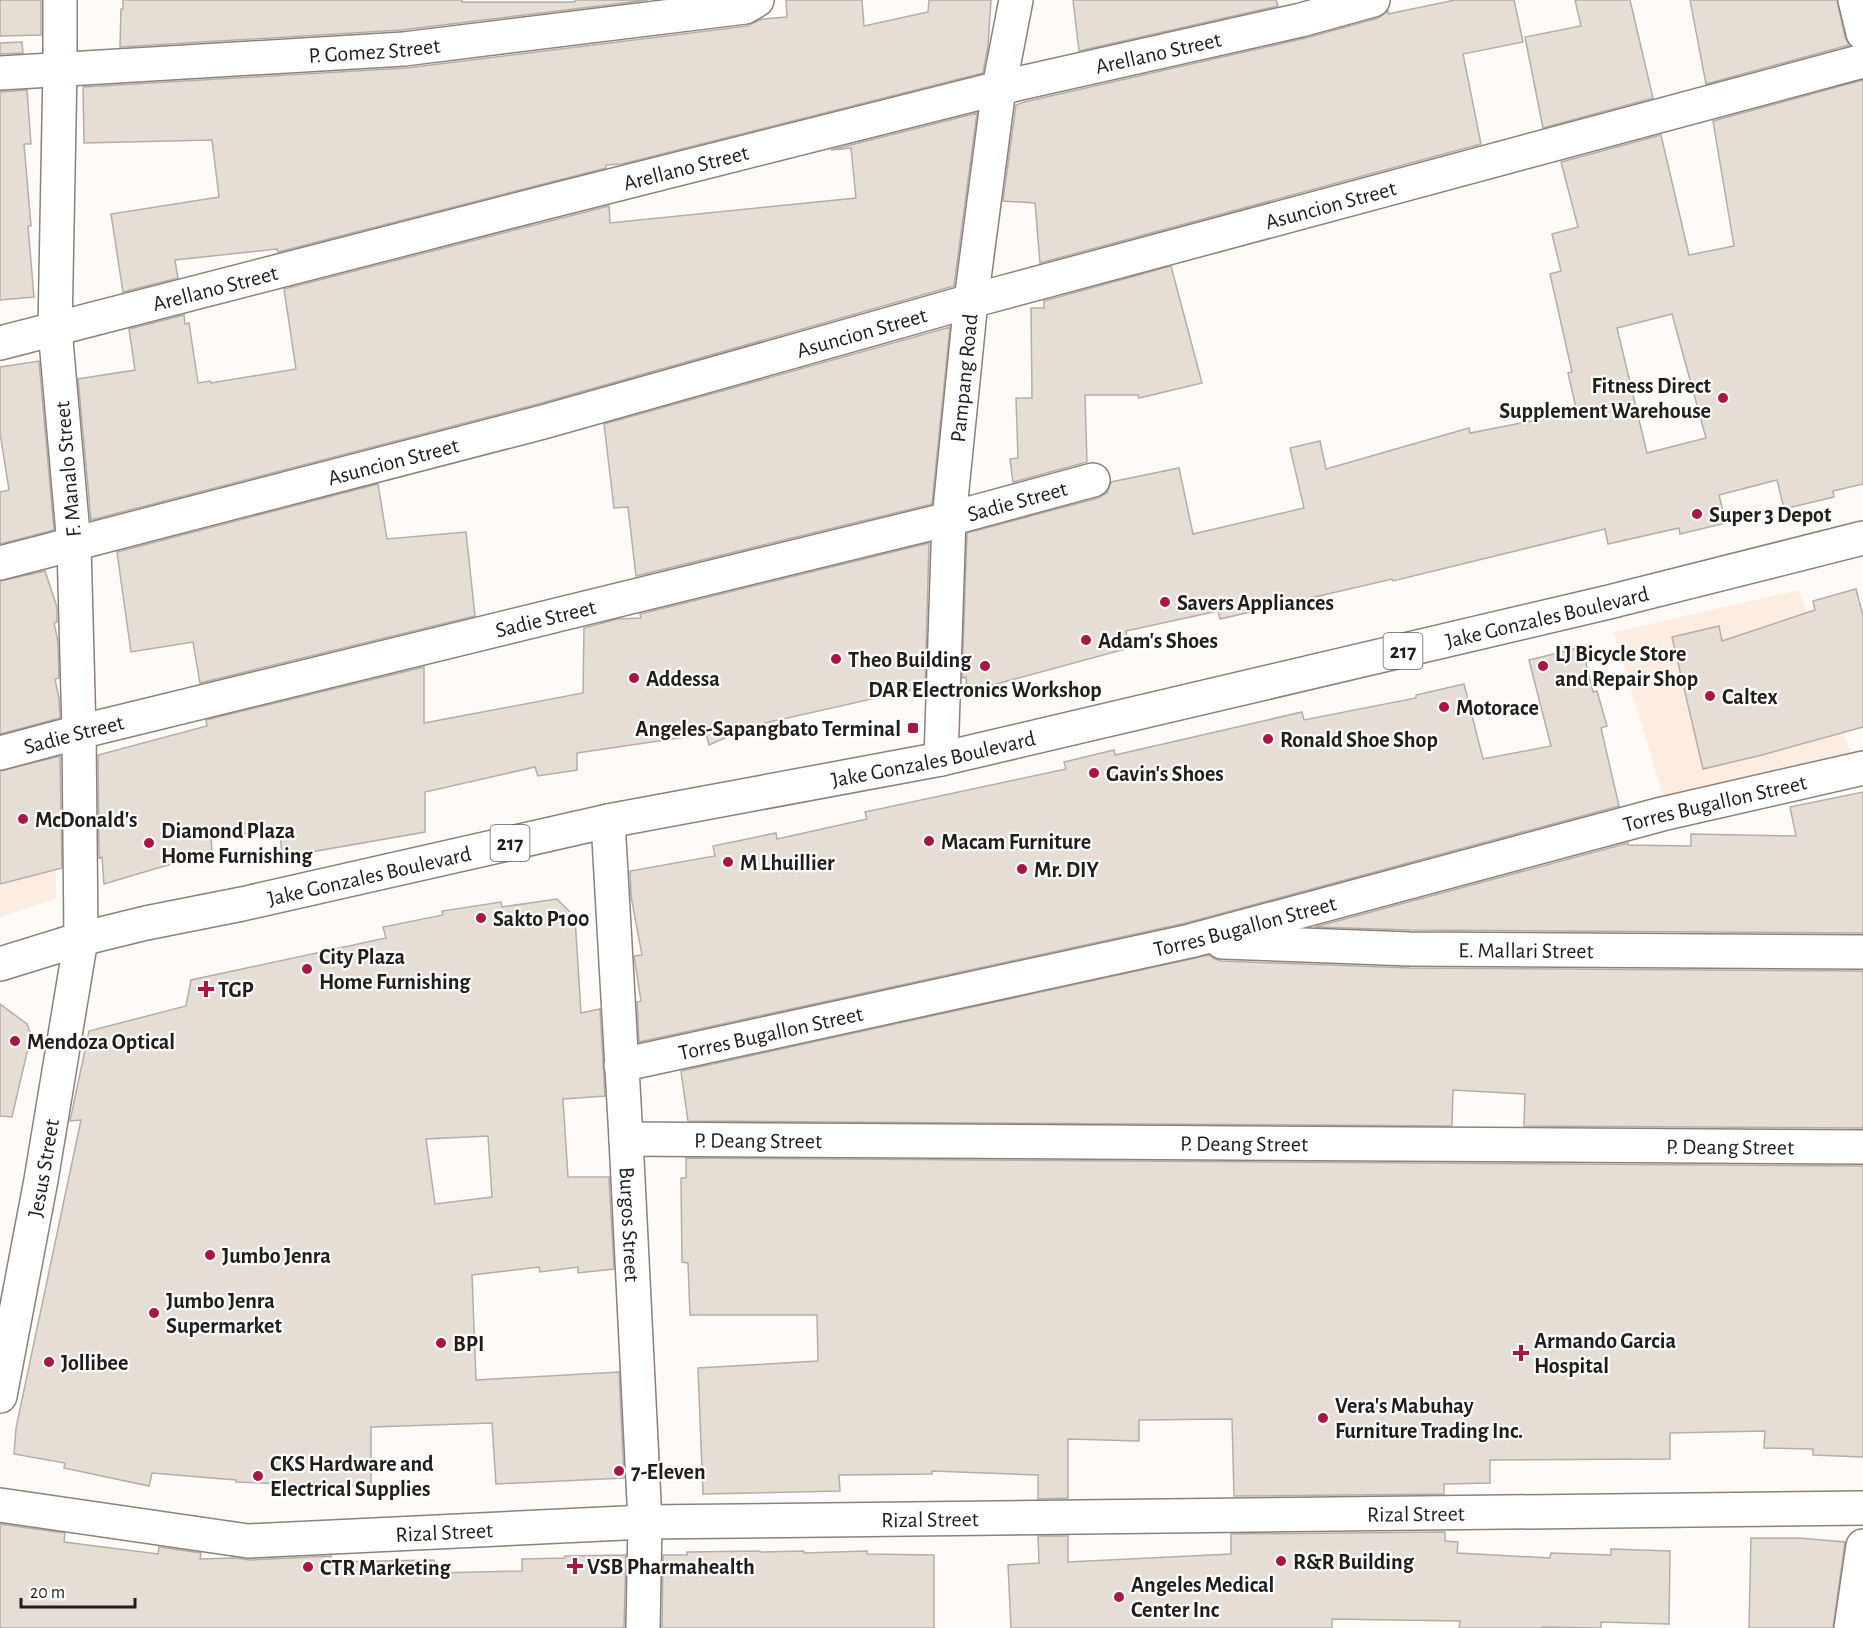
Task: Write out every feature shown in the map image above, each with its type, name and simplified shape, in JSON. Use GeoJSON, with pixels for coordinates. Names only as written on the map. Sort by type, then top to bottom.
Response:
{"type":"FeatureCollection","features":[{"type":"Feature","properties":{"kind":"street","name":"F. Manalo Street"},"geometry":{"type":"LineString","coordinates":[[60,0],[56,329],[74,544],[81,939]]}},
{"type":"Feature","properties":{"kind":"street","name":"Pampang Road"},"geometry":{"type":"LineString","coordinates":[[941,759],[949,519],[971,301],[999,88],[1016,0]]}},
{"type":"Feature","properties":{"kind":"street","name":"Arellano Street"},"geometry":{"type":"LineString","coordinates":[[0,343],[999,88],[1301,20],[1373,0]]}},
{"type":"Feature","properties":{"kind":"street"},"geometry":{"type":"LineString","coordinates":[[1855,0],[1863,33]]}},
{"type":"Feature","properties":{"kind":"street","name":"P. Gomez Street"},"geometry":{"type":"LineString","coordinates":[[0,73],[404,49],[751,3]]}},
{"type":"Feature","properties":{"kind":"street","name":"Asuncion Street"},"geometry":{"type":"LineString","coordinates":[[0,562],[543,423],[971,301],[1863,61]]}},
{"type":"Feature","properties":{"kind":"street","name":"Sadie Street"},"geometry":{"type":"LineString","coordinates":[[0,753],[949,519],[1092,480]]}},
{"type":"Feature","properties":{"kind":"street","name":"Jake Gonzales Boulevard"},"geometry":{"type":"LineString","coordinates":[[0,964],[81,939],[608,821],[941,759],[1598,605],[1863,538]]}},
{"type":"Feature","properties":{"kind":"street","name":"Torres Bugallon Street"},"geometry":{"type":"LineString","coordinates":[[621,1065],[1191,941],[1662,814],[1863,768]]}},
{"type":"Feature","properties":{"kind":"street","name":"Burgos Street"},"geometry":{"type":"LineString","coordinates":[[608,821],[645,1522],[643,1628]]}},
{"type":"Feature","properties":{"kind":"street","name":"Jesus Street"},"geometry":{"type":"LineString","coordinates":[[0,1396],[41,1180],[81,939]]}},
{"type":"Feature","properties":{"kind":"street","name":"E. Mallari Street"},"geometry":{"type":"LineString","coordinates":[[1191,941],[1410,949],[1863,952]]}},
{"type":"Feature","properties":{"kind":"street","name":"P. Deang Street"},"geometry":{"type":"LineString","coordinates":[[626,1138],[1863,1147]]}},
{"type":"Feature","properties":{"kind":"street","name":"Rizal Street"},"geometry":{"type":"LineString","coordinates":[[0,1506],[248,1541],[645,1522],[1863,1508]]}},
{"type":"Feature","properties":{"kind":"street"},"geometry":{"type":"LineString","coordinates":[[1851,1628],[1863,1546]]}},
{"type":"Feature","properties":{"kind":"shaded area"},"geometry":{"type":"Polygon","coordinates":[[[1799,590],[1852,757],[1665,802],[1614,632],[1799,590]]]}},
{"type":"Feature","properties":{"kind":"shaded area","name":"McDonald's"},"geometry":{"type":"Polygon","coordinates":[[[55,744],[56,899],[0,917],[0,760],[55,744]]]}},
{"type":"Feature","properties":{"kind":"building"},"geometry":{"type":"Polygon","coordinates":[[[0,0],[41,0],[41,35],[0,36],[0,0]]]}},
{"type":"Feature","properties":{"kind":"building"},"geometry":{"type":"Polygon","coordinates":[[[123,0],[575,2],[575,0],[648,0],[402,30],[120,47],[123,0]]]}},
{"type":"Feature","properties":{"kind":"building"},"geometry":{"type":"Polygon","coordinates":[[[786,0],[862,0],[864,26],[928,12],[929,0],[991,0],[988,46],[983,73],[622,164],[606,165],[606,168],[278,252],[277,249],[175,260],[178,278],[123,292],[111,214],[219,197],[212,140],[84,143],[83,87],[406,68],[747,26],[762,19],[787,17],[786,0]]]}},
{"type":"Feature","properties":{"kind":"building"},"geometry":{"type":"Polygon","coordinates":[[[1073,0],[1276,0],[1278,6],[1079,51],[1073,0]]]}},
{"type":"Feature","properties":{"kind":"building"},"geometry":{"type":"Polygon","coordinates":[[[1455,0],[1514,0],[1523,42],[1463,54],[1481,144],[1040,263],[1035,203],[1003,201],[1016,105],[1306,38],[1378,18],[1388,11],[1388,14],[1455,0]]]}},
{"type":"Feature","properties":{"kind":"building"},"geometry":{"type":"Polygon","coordinates":[[[1575,0],[1630,0],[1653,98],[1543,128],[1525,37],[1581,26],[1575,0]]]}},
{"type":"Feature","properties":{"kind":"building"},"geometry":{"type":"Polygon","coordinates":[[[1690,0],[1837,0],[1845,37],[1849,45],[1706,84],[1690,0]]]}},
{"type":"Feature","properties":{"kind":"building"},"geometry":{"type":"Polygon","coordinates":[[[22,42],[23,53],[0,54],[0,43],[22,42]]]}},
{"type":"Feature","properties":{"kind":"building"},"geometry":{"type":"Polygon","coordinates":[[[1863,80],[1863,484],[1833,491],[1834,497],[1784,509],[1777,480],[1719,495],[1726,523],[1680,534],[1679,528],[1608,544],[1605,529],[1393,581],[1392,579],[1220,619],[1218,611],[1126,631],[1129,648],[967,692],[966,677],[962,678],[967,533],[1098,498],[1107,493],[1111,482],[1179,468],[1193,534],[1304,508],[1290,448],[1320,441],[1326,469],[1469,428],[1470,433],[1577,412],[1568,373],[1572,372],[1550,274],[1561,271],[1552,234],[1578,227],[1561,162],[1661,135],[1689,255],[1734,246],[1713,121],[1863,80]],[[1672,314],[1617,328],[1647,453],[1706,438],[1672,314]]]}},
{"type":"Feature","properties":{"kind":"building"},"geometry":{"type":"Polygon","coordinates":[[[27,90],[31,144],[24,144],[34,297],[0,300],[0,92],[27,90]]]}},
{"type":"Feature","properties":{"kind":"building"},"geometry":{"type":"Polygon","coordinates":[[[977,113],[954,286],[538,404],[91,520],[78,379],[135,370],[129,329],[184,315],[185,324],[189,323],[198,383],[210,381],[211,383],[296,369],[284,289],[609,206],[610,223],[856,198],[851,148],[831,150],[977,113]]]}},
{"type":"Feature","properties":{"kind":"building"},"geometry":{"type":"Polygon","coordinates":[[[1171,266],[1202,383],[1139,398],[1138,395],[1085,395],[1087,462],[1013,482],[1010,459],[1018,458],[1016,398],[1032,398],[1031,308],[1044,308],[1044,301],[1171,266]]]}},
{"type":"Feature","properties":{"kind":"building"},"geometry":{"type":"Polygon","coordinates":[[[950,327],[932,504],[636,576],[628,507],[614,508],[604,424],[950,327]]]}},
{"type":"Feature","properties":{"kind":"building"},"geometry":{"type":"Polygon","coordinates":[[[39,361],[54,530],[0,544],[0,492],[9,490],[0,433],[0,367],[39,361]]]}},
{"type":"Feature","properties":{"kind":"building"},"geometry":{"type":"Polygon","coordinates":[[[378,484],[387,539],[466,532],[475,616],[200,683],[193,642],[131,652],[117,552],[378,484]]]}},
{"type":"Feature","properties":{"kind":"building"},"geometry":{"type":"Polygon","coordinates":[[[929,543],[925,687],[734,730],[734,734],[709,745],[706,734],[577,753],[577,770],[538,776],[535,767],[425,792],[425,832],[282,857],[280,832],[211,835],[212,852],[104,884],[102,857],[99,858],[98,755],[207,726],[206,720],[424,667],[424,723],[583,693],[584,628],[617,619],[641,618],[640,614],[929,543]]]}},
{"type":"Feature","properties":{"kind":"building"},"geometry":{"type":"Polygon","coordinates":[[[45,571],[57,607],[57,622],[54,623],[58,642],[59,678],[55,679],[60,718],[0,734],[0,581],[45,571]]]}},
{"type":"Feature","properties":{"kind":"building"},"geometry":{"type":"Polygon","coordinates":[[[1856,589],[1863,616],[1863,727],[1703,769],[1672,637],[1719,626],[1722,641],[1815,610],[1813,601],[1856,589]]]}},
{"type":"Feature","properties":{"kind":"building"},"geometry":{"type":"Polygon","coordinates":[[[1582,647],[1593,692],[1597,691],[1607,726],[1601,728],[1619,806],[1186,923],[639,1042],[637,1002],[641,1001],[634,956],[642,955],[631,896],[630,871],[715,856],[713,846],[776,833],[777,839],[867,819],[865,812],[1066,769],[1064,762],[1114,750],[1115,755],[1302,712],[1304,720],[1416,698],[1416,695],[1464,684],[1483,759],[1551,746],[1529,660],[1582,647]]]}},
{"type":"Feature","properties":{"kind":"building","name":"McDonald's"},"geometry":{"type":"Polygon","coordinates":[[[60,756],[62,868],[0,884],[0,771],[60,756]]]}},
{"type":"Feature","properties":{"kind":"building"},"geometry":{"type":"Polygon","coordinates":[[[1863,792],[1863,933],[1410,930],[1315,927],[1628,843],[1628,845],[1691,846],[1691,834],[1796,836],[1790,807],[1863,792]]]}},
{"type":"Feature","properties":{"kind":"building"},"geometry":{"type":"Polygon","coordinates":[[[557,899],[575,917],[581,1013],[600,1009],[605,1096],[563,1099],[568,1177],[609,1177],[614,1269],[578,1273],[578,1267],[540,1272],[539,1267],[472,1275],[476,1380],[619,1372],[624,1478],[496,1484],[492,1423],[371,1427],[371,1486],[284,1486],[284,1484],[236,1482],[236,1480],[152,1473],[149,1486],[64,1468],[65,1463],[14,1454],[16,1428],[81,1120],[70,1121],[89,1031],[186,1006],[191,980],[386,938],[383,927],[443,915],[442,911],[501,902],[502,907],[557,899]],[[488,1136],[426,1139],[435,1204],[492,1197],[488,1136]]]}},
{"type":"Feature","properties":{"kind":"building"},"geometry":{"type":"Polygon","coordinates":[[[1209,955],[1221,961],[1410,968],[1863,971],[1863,1128],[1524,1126],[1525,1094],[1453,1090],[1452,1126],[688,1121],[681,1071],[1209,955]]]}},
{"type":"Feature","properties":{"kind":"building"},"geometry":{"type":"Polygon","coordinates":[[[0,1004],[27,1024],[31,1035],[12,1117],[0,1116],[0,1004]]]}},
{"type":"Feature","properties":{"kind":"building"},"geometry":{"type":"Polygon","coordinates":[[[686,1158],[1863,1166],[1863,1457],[1813,1455],[1813,1449],[1764,1448],[1765,1431],[1670,1433],[1670,1459],[1490,1460],[1490,1483],[1444,1484],[1444,1494],[1234,1496],[1232,1419],[1139,1420],[1139,1441],[1068,1439],[1068,1498],[1038,1499],[1038,1475],[932,1471],[932,1474],[839,1475],[840,1491],[703,1494],[698,1368],[818,1361],[817,1315],[690,1315],[688,1263],[682,1262],[681,1178],[686,1178],[686,1158]]]}},
{"type":"Feature","properties":{"kind":"building"},"geometry":{"type":"Polygon","coordinates":[[[0,1524],[65,1533],[64,1542],[158,1554],[159,1547],[201,1553],[200,1559],[249,1560],[331,1556],[331,1562],[434,1560],[435,1573],[522,1571],[522,1559],[626,1555],[624,1628],[0,1628],[0,1524]]]}},
{"type":"Feature","properties":{"kind":"building"},"geometry":{"type":"Polygon","coordinates":[[[1445,1532],[1445,1541],[1458,1542],[1457,1553],[1550,1558],[1551,1553],[1611,1555],[1611,1549],[1670,1551],[1669,1624],[1601,1622],[1601,1628],[1459,1628],[1460,1621],[1332,1619],[1332,1628],[1011,1628],[1008,1565],[1039,1563],[1038,1536],[1068,1536],[1068,1562],[1231,1554],[1231,1534],[1445,1532]]]}},
{"type":"Feature","properties":{"kind":"building"},"geometry":{"type":"Polygon","coordinates":[[[1751,1538],[1799,1538],[1845,1542],[1833,1628],[1749,1628],[1751,1538]]]}},
{"type":"Feature","properties":{"kind":"building"},"geometry":{"type":"Polygon","coordinates":[[[804,1551],[804,1553],[867,1551],[867,1554],[934,1555],[934,1628],[662,1628],[663,1555],[687,1555],[687,1552],[804,1551]]]}},
{"type":"Feature","properties":{"kind":"place","name":"Fitness Direct Supplement Warehouse"},"geometry":{"type":"Point","coordinates":[1723,398]}},
{"type":"Feature","properties":{"kind":"place","name":"Super 3 Depot"},"geometry":{"type":"Point","coordinates":[1697,514]}},
{"type":"Feature","properties":{"kind":"place","name":"Savers Appliances"},"geometry":{"type":"Point","coordinates":[1165,602]}},
{"type":"Feature","properties":{"kind":"place","name":"Adam's Shoes"},"geometry":{"type":"Point","coordinates":[1086,640]}},
{"type":"Feature","properties":{"kind":"place","name":"Theo Building"},"geometry":{"type":"Point","coordinates":[836,659]}},
{"type":"Feature","properties":{"kind":"place","name":"DAR Electronics Workshop"},"geometry":{"type":"Point","coordinates":[985,666]}},
{"type":"Feature","properties":{"kind":"place","name":"LJ Bicycle Store and Repair Shop"},"geometry":{"type":"Point","coordinates":[1543,666]}},
{"type":"Feature","properties":{"kind":"place","name":"Addessa"},"geometry":{"type":"Point","coordinates":[634,678]}},
{"type":"Feature","properties":{"kind":"place","name":"Caltex"},"geometry":{"type":"Point","coordinates":[1710,696]}},
{"type":"Feature","properties":{"kind":"place","name":"Motorace"},"geometry":{"type":"Point","coordinates":[1444,707]}},
{"type":"Feature","properties":{"kind":"place","name":"Angeles-Sapangbato Terminal"},"geometry":{"type":"Point","coordinates":[913,728]}},
{"type":"Feature","properties":{"kind":"place","name":"Ronald Shoe Shop"},"geometry":{"type":"Point","coordinates":[1268,739]}},
{"type":"Feature","properties":{"kind":"place","name":"Gavin's Shoes"},"geometry":{"type":"Point","coordinates":[1094,773]}},
{"type":"Feature","properties":{"kind":"place","name":"McDonald's"},"geometry":{"type":"Point","coordinates":[23,819]}},
{"type":"Feature","properties":{"kind":"place","name":"Macam Furniture"},"geometry":{"type":"Point","coordinates":[929,841]}},
{"type":"Feature","properties":{"kind":"place","name":"Diamond Plaza Home Furnishing"},"geometry":{"type":"Point","coordinates":[149,843]}},
{"type":"Feature","properties":{"kind":"place","name":"M Lhuillier"},"geometry":{"type":"Point","coordinates":[728,862]}},
{"type":"Feature","properties":{"kind":"place","name":"Mr. DIY"},"geometry":{"type":"Point","coordinates":[1022,869]}},
{"type":"Feature","properties":{"kind":"place","name":"Sakto P100"},"geometry":{"type":"Point","coordinates":[481,918]}},
{"type":"Feature","properties":{"kind":"place","name":"City Plaza Home Furnishing"},"geometry":{"type":"Point","coordinates":[307,969]}},
{"type":"Feature","properties":{"kind":"place","name":"TGP"},"geometry":{"type":"Point","coordinates":[206,989]}},
{"type":"Feature","properties":{"kind":"place","name":"Mendoza Optical"},"geometry":{"type":"Point","coordinates":[15,1041]}},
{"type":"Feature","properties":{"kind":"place","name":"Jumbo Jenra"},"geometry":{"type":"Point","coordinates":[210,1255]}},
{"type":"Feature","properties":{"kind":"place","name":"Jumbo Jenra Supermarket"},"geometry":{"type":"Point","coordinates":[154,1313]}},
{"type":"Feature","properties":{"kind":"place","name":"BPI"},"geometry":{"type":"Point","coordinates":[441,1343]}},
{"type":"Feature","properties":{"kind":"place","name":"Armando Garcia Hospital"},"geometry":{"type":"Point","coordinates":[1521,1353]}},
{"type":"Feature","properties":{"kind":"place","name":"Jollibee"},"geometry":{"type":"Point","coordinates":[49,1362]}},
{"type":"Feature","properties":{"kind":"place","name":"Vera's Mabuhay Furniture Trading Inc."},"geometry":{"type":"Point","coordinates":[1323,1418]}},
{"type":"Feature","properties":{"kind":"place","name":"7-Eleven"},"geometry":{"type":"Point","coordinates":[619,1471]}},
{"type":"Feature","properties":{"kind":"place","name":"CKS Hardware and Electrical Supplies"},"geometry":{"type":"Point","coordinates":[258,1476]}},
{"type":"Feature","properties":{"kind":"place","name":"R&R Building"},"geometry":{"type":"Point","coordinates":[1281,1561]}},
{"type":"Feature","properties":{"kind":"place","name":"VSB Pharmahealth"},"geometry":{"type":"Point","coordinates":[575,1566]}},
{"type":"Feature","properties":{"kind":"place","name":"CTR Marketing"},"geometry":{"type":"Point","coordinates":[308,1567]}},
{"type":"Feature","properties":{"kind":"place","name":"Angeles Medical Center Inc"},"geometry":{"type":"Point","coordinates":[1119,1597]}}]}
